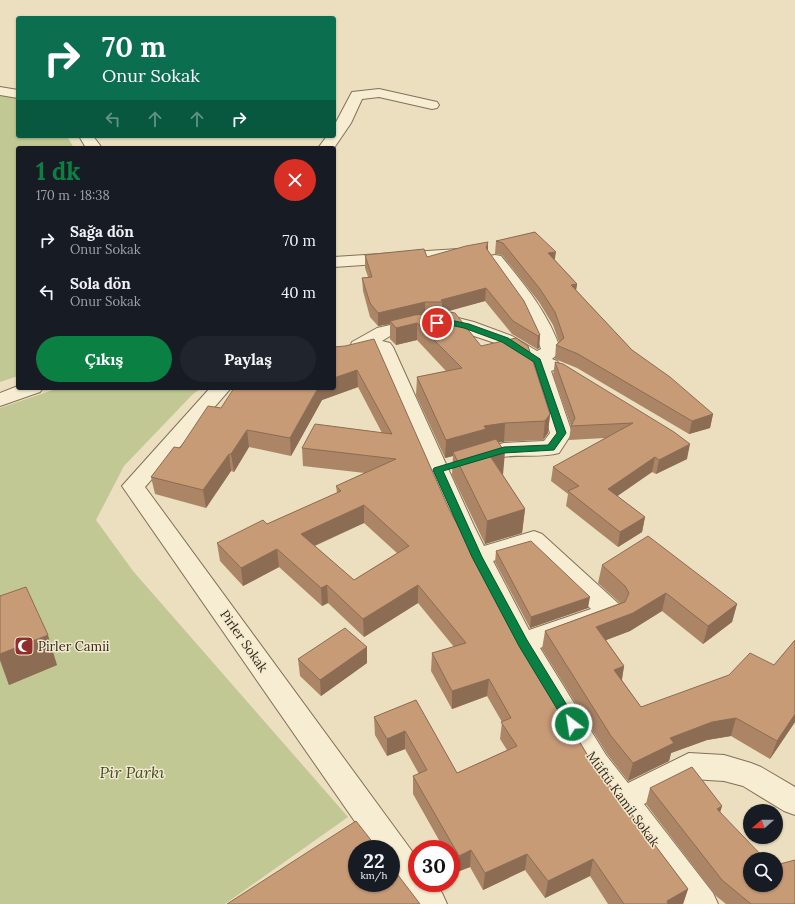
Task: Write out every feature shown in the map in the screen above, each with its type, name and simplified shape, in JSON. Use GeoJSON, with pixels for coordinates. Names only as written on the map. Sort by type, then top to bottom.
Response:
{"type":"FeatureCollection","features":[{"type":"Feature","properties":{"kind":"street"},"geometry":{"type":"LineString","coordinates":[[0,91],[16,94]]}},
{"type":"Feature","properties":{"kind":"street"},"geometry":{"type":"LineString","coordinates":[[336,134],[344,123],[357,95],[378,93],[432,105]]}},
{"type":"Feature","properties":{"kind":"street"},"geometry":{"type":"LineString","coordinates":[[336,262],[469,253]]}},
{"type":"Feature","properties":{"kind":"street"},"geometry":{"type":"LineString","coordinates":[[495,260],[511,280],[547,335],[551,351],[538,360]]}},
{"type":"Feature","properties":{"kind":"street"},"geometry":{"type":"LineString","coordinates":[[339,355],[384,332],[425,323],[450,322],[467,326],[505,340],[538,360],[569,373]]}},
{"type":"Feature","properties":{"kind":"street","name":"Müftü Kamil Sokak"},"geometry":{"type":"LineString","coordinates":[[339,355],[383,347],[450,466],[477,557],[523,643],[596,764],[702,904]]}},
{"type":"Feature","properties":{"kind":"street"},"geometry":{"type":"LineString","coordinates":[[450,466],[504,450],[551,448],[561,433],[538,360]]}},
{"type":"Feature","properties":{"kind":"street"},"geometry":{"type":"LineString","coordinates":[[0,400],[28,390]]}},
{"type":"Feature","properties":{"kind":"street","name":"Pirler Sokak"},"geometry":{"type":"LineString","coordinates":[[219,390],[133,486],[431,904]]}},
{"type":"Feature","properties":{"kind":"street"},"geometry":{"type":"LineString","coordinates":[[477,557],[534,540],[611,612],[523,643]]}},
{"type":"Feature","properties":{"kind":"street"},"geometry":{"type":"LineString","coordinates":[[623,800],[689,766],[724,768],[751,776],[795,802]]}},
{"type":"Feature","properties":{"kind":"green space"},"geometry":{"type":"Polygon","coordinates":[[[0,93],[16,97],[16,138],[68,138],[73,146],[16,146],[16,377],[0,382],[0,93]]]}},
{"type":"Feature","properties":{"kind":"green space","name":"Pir Parkı"},"geometry":{"type":"Polygon","coordinates":[[[53,390],[198,390],[124,466],[96,520],[133,571],[348,817],[225,904],[0,904],[0,408],[53,390]]]}},
{"type":"Feature","properties":{"kind":"building"},"geometry":{"type":"Polygon","coordinates":[[[535,232],[556,252],[548,253],[577,284],[571,285],[632,350],[670,377],[713,414],[692,421],[578,354],[556,345],[564,338],[555,312],[540,289],[503,243],[496,241],[535,232]]]}},
{"type":"Feature","properties":{"kind":"building"},"geometry":{"type":"Polygon","coordinates":[[[488,242],[486,248],[524,301],[540,335],[538,336],[513,321],[486,288],[441,300],[442,302],[425,302],[378,313],[370,303],[362,278],[372,277],[365,255],[424,249],[427,257],[466,246],[488,242]]]}},
{"type":"Feature","properties":{"kind":"building"},"geometry":{"type":"Polygon","coordinates":[[[450,312],[455,313],[481,346],[516,338],[528,346],[550,414],[545,421],[505,423],[484,426],[486,429],[446,440],[417,377],[462,368],[417,323],[396,328],[390,321],[415,315],[450,312]]]}},
{"type":"Feature","properties":{"kind":"building"},"geometry":{"type":"Polygon","coordinates":[[[374,339],[449,509],[515,633],[588,756],[688,889],[667,901],[668,904],[624,904],[593,859],[548,881],[527,854],[485,873],[471,850],[460,856],[460,840],[450,840],[413,776],[427,770],[405,731],[387,739],[374,717],[416,700],[457,773],[517,746],[501,722],[511,718],[489,679],[452,691],[432,653],[466,643],[418,585],[363,619],[327,585],[321,588],[277,549],[241,568],[217,543],[263,520],[267,524],[341,491],[336,486],[396,459],[302,448],[315,424],[392,434],[357,370],[336,377],[336,347],[374,339]],[[364,505],[301,534],[354,580],[409,546],[364,505]]]}},
{"type":"Feature","properties":{"kind":"building"},"geometry":{"type":"Polygon","coordinates":[[[555,362],[563,364],[674,432],[690,444],[659,460],[655,457],[608,489],[645,517],[620,532],[568,491],[579,486],[553,467],[633,423],[571,426],[575,418],[555,362]]]}},
{"type":"Feature","properties":{"kind":"building"},"geometry":{"type":"Polygon","coordinates":[[[233,390],[317,390],[290,438],[247,430],[231,454],[229,454],[203,490],[151,477],[174,447],[180,448],[208,406],[221,408],[233,390]]]}},
{"type":"Feature","properties":{"kind":"building"},"geometry":{"type":"Polygon","coordinates":[[[496,439],[505,452],[490,456],[525,509],[487,521],[453,452],[496,439]]]}},
{"type":"Feature","properties":{"kind":"building"},"geometry":{"type":"Polygon","coordinates":[[[648,536],[737,604],[708,626],[666,593],[633,613],[596,627],[624,666],[614,670],[641,707],[729,675],[750,653],[774,665],[795,640],[795,714],[777,741],[736,718],[712,722],[670,738],[674,743],[633,763],[611,736],[545,631],[625,602],[629,593],[625,586],[602,565],[648,536]]]}},
{"type":"Feature","properties":{"kind":"building"},"geometry":{"type":"Polygon","coordinates":[[[531,541],[590,597],[531,617],[496,551],[531,541]]]}},
{"type":"Feature","properties":{"kind":"building"},"geometry":{"type":"Polygon","coordinates":[[[26,587],[48,635],[0,654],[0,596],[26,587]]]}},
{"type":"Feature","properties":{"kind":"building"},"geometry":{"type":"Polygon","coordinates":[[[345,628],[367,647],[320,680],[298,659],[345,628]]]}},
{"type":"Feature","properties":{"kind":"building"},"geometry":{"type":"Polygon","coordinates":[[[692,767],[722,806],[717,809],[743,836],[743,844],[751,844],[758,852],[743,852],[743,892],[783,892],[783,863],[795,860],[795,904],[751,904],[722,880],[650,788],[692,767]]]}},
{"type":"Feature","properties":{"kind":"building"},"geometry":{"type":"Polygon","coordinates":[[[356,821],[371,840],[348,840],[348,892],[400,892],[400,878],[408,888],[408,892],[411,892],[420,904],[227,904],[356,821]]]}},
{"type":"Feature","properties":{"kind":"place","name":"Pirler Camii"},"geometry":{"type":"Point","coordinates":[24,646]}},
{"type":"Feature","properties":{"kind":"route"},"geometry":{"type":"LineString","coordinates":[[437,323],[450,322],[467,326],[505,340],[538,360],[561,433],[551,448],[504,450],[437,470],[477,557],[523,643],[572,724]]}}]}
